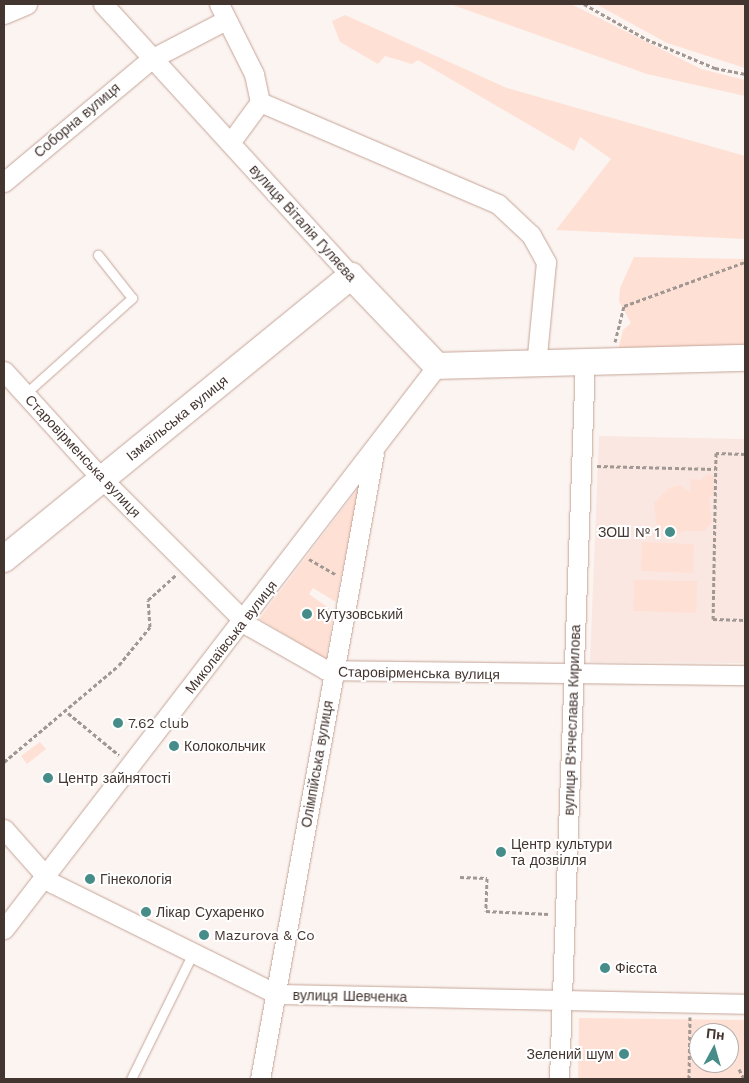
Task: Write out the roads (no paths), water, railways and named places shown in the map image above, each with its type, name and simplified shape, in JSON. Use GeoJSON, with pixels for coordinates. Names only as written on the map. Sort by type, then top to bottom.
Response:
{"type":"FeatureCollection","features":[{"type":"Feature","properties":{"kind":"main road","name":"вулиця Віталія Гуляєва"},"geometry":{"type":"LineString","coordinates":[[351,276],[437,366]]}},
{"type":"Feature","properties":{"kind":"main road","name":"Ізмаїльська вулиця"},"geometry":{"type":"LineString","coordinates":[[4,559],[351,276]]}},
{"type":"Feature","properties":{"kind":"main road"},"geometry":{"type":"LineString","coordinates":[[437,366],[536,365],[585,361],[745,358]]}},
{"type":"Feature","properties":{"kind":"street"},"geometry":{"type":"LineString","coordinates":[[4,14],[27,4]]}},
{"type":"Feature","properties":{"kind":"street","name":"вулиця Віталія Гуляєва"},"geometry":{"type":"LineString","coordinates":[[104,4],[151,59],[351,276]]}},
{"type":"Feature","properties":{"kind":"street"},"geometry":{"type":"LineString","coordinates":[[222,12],[254,74],[260,102],[230,143]]}},
{"type":"Feature","properties":{"kind":"street","name":"Соборна вулиця"},"geometry":{"type":"LineString","coordinates":[[4,182],[151,59],[222,12]]}},
{"type":"Feature","properties":{"kind":"street"},"geometry":{"type":"LineString","coordinates":[[260,102],[498,204],[532,235],[546,262],[536,365]]}},
{"type":"Feature","properties":{"kind":"street","name":"вулиця В'ячеслава Кирилова"},"geometry":{"type":"LineString","coordinates":[[559,1079],[585,361]]}},
{"type":"Feature","properties":{"kind":"street","name":"Миколаївська вулиця"},"geometry":{"type":"LineString","coordinates":[[4,929],[375,450],[437,366]]}},
{"type":"Feature","properties":{"kind":"street","name":"Старовірменська вулиця"},"geometry":{"type":"LineString","coordinates":[[4,371],[102,479],[244,620],[333,672],[745,675]]}},
{"type":"Feature","properties":{"kind":"street","name":"Олімпійська вулиця"},"geometry":{"type":"LineString","coordinates":[[260,1079],[375,450]]}},
{"type":"Feature","properties":{"kind":"street","name":"вулиця Шевченка"},"geometry":{"type":"LineString","coordinates":[[4,829],[44,877],[277,994],[745,1004]]}},
{"type":"Feature","properties":{"kind":"lane"},"geometry":{"type":"LineString","coordinates":[[25,394],[132,298],[98,255]]}},
{"type":"Feature","properties":{"kind":"lane"},"geometry":{"type":"LineString","coordinates":[[131,1079],[193,953]]}},
{"type":"Feature","properties":{"kind":"place","name":"ЗОШ № 1"},"geometry":{"type":"Point","coordinates":[670,532]}},
{"type":"Feature","properties":{"kind":"place","name":"Кутузовський"},"geometry":{"type":"Point","coordinates":[307,614]}},
{"type":"Feature","properties":{"kind":"place","name":"7.62 club"},"geometry":{"type":"Point","coordinates":[118,723]}},
{"type":"Feature","properties":{"kind":"place","name":"Колокольчик"},"geometry":{"type":"Point","coordinates":[174,746]}},
{"type":"Feature","properties":{"kind":"place","name":"Центр зайнятості"},"geometry":{"type":"Point","coordinates":[48,778]}},
{"type":"Feature","properties":{"kind":"place","name":"Центр культури та дозвілля"},"geometry":{"type":"Point","coordinates":[501,852]}},
{"type":"Feature","properties":{"kind":"place","name":"Гінекологія"},"geometry":{"type":"Point","coordinates":[90,879]}},
{"type":"Feature","properties":{"kind":"place","name":"Лікар Сухаренко"},"geometry":{"type":"Point","coordinates":[146,912]}},
{"type":"Feature","properties":{"kind":"place","name":"Mazurova & Co"},"geometry":{"type":"Point","coordinates":[204,935]}},
{"type":"Feature","properties":{"kind":"place","name":"Фієста"},"geometry":{"type":"Point","coordinates":[605,968]}},
{"type":"Feature","properties":{"kind":"place","name":"Зелений шум"},"geometry":{"type":"Point","coordinates":[624,1054]}}]}
